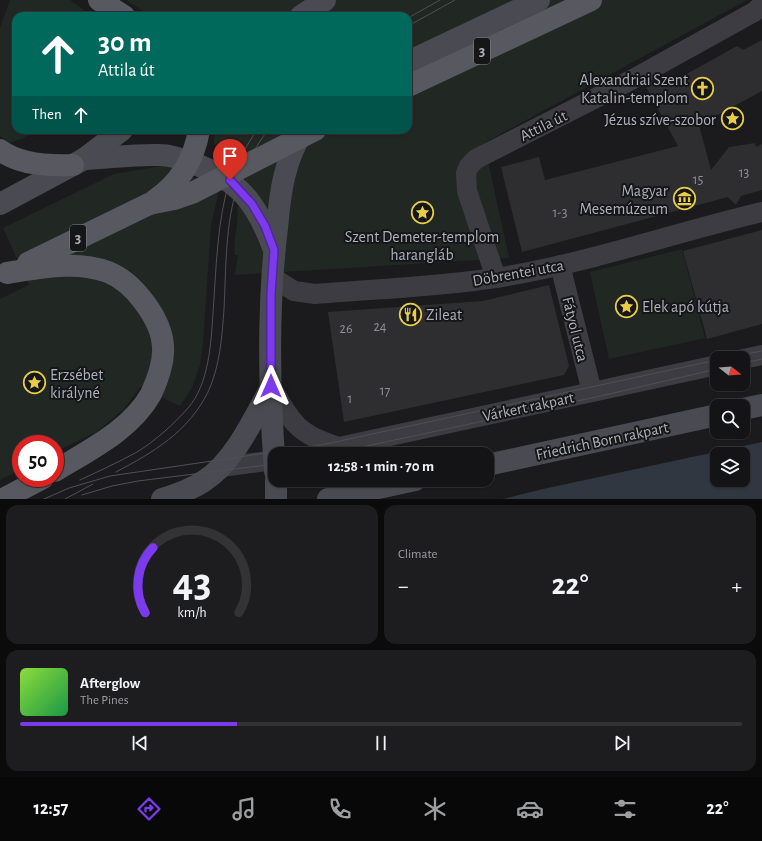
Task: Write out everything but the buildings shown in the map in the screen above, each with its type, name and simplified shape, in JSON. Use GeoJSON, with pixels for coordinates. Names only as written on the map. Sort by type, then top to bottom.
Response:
{"type":"FeatureCollection","features":[{"type":"Feature","properties":{"kind":"main road"},"geometry":{"type":"LineString","coordinates":[[99,0],[118,12]]}},
{"type":"Feature","properties":{"kind":"main road"},"geometry":{"type":"LineString","coordinates":[[412,60],[539,0]]}},
{"type":"Feature","properties":{"kind":"main road","name":"3"},"geometry":{"type":"LineString","coordinates":[[412,84],[591,0]]}},
{"type":"Feature","properties":{"kind":"main road"},"geometry":{"type":"LineString","coordinates":[[0,204],[78,162],[116,134]]}},
{"type":"Feature","properties":{"kind":"main road"},"geometry":{"type":"LineString","coordinates":[[149,204],[175,184],[184,173],[197,143],[198,134]]}},
{"type":"Feature","properties":{"kind":"main road"},"geometry":{"type":"LineString","coordinates":[[274,447],[271,386],[272,286],[274,250],[281,190],[289,160],[301,134]]}},
{"type":"Feature","properties":{"kind":"main road","name":"3"},"geometry":{"type":"LineString","coordinates":[[3,275],[149,204],[174,199],[194,192],[307,134]]}},
{"type":"Feature","properties":{"kind":"main road"},"geometry":{"type":"LineString","coordinates":[[0,150],[5,154],[31,163],[52,166],[78,162],[162,155],[184,160],[206,168],[230,180],[252,204],[265,226],[274,250]]}},
{"type":"Feature","properties":{"kind":"main road"},"geometry":{"type":"LineString","coordinates":[[3,275],[57,265],[90,268],[109,272],[127,284],[147,307],[158,326],[163,348],[160,370],[150,394],[135,414],[115,433],[64,466]]}},
{"type":"Feature","properties":{"kind":"main road"},"geometry":{"type":"LineString","coordinates":[[162,499],[204,482],[221,466],[237,446],[271,386]]}},
{"type":"Feature","properties":{"kind":"main road"},"geometry":{"type":"LineString","coordinates":[[750,408],[762,405]]}},
{"type":"Feature","properties":{"kind":"main road","name":"Friedrich Born rakpart"},"geometry":{"type":"LineString","coordinates":[[494,463],[710,416]]}},
{"type":"Feature","properties":{"kind":"main road"},"geometry":{"type":"LineString","coordinates":[[3,499],[26,487]]}},
{"type":"Feature","properties":{"kind":"main road"},"geometry":{"type":"LineString","coordinates":[[276,487],[276,499]]}},
{"type":"Feature","properties":{"kind":"main road"},"geometry":{"type":"LineString","coordinates":[[328,499],[384,487]]}},
{"type":"Feature","properties":{"kind":"street","name":"Attila út"},"geometry":{"type":"LineString","coordinates":[[496,278],[467,191],[466,173],[469,166],[476,159],[633,79],[754,12],[762,5]]}},
{"type":"Feature","properties":{"kind":"street","name":"Döbrentei utca"},"geometry":{"type":"LineString","coordinates":[[272,286],[315,294],[443,285],[496,278],[560,265],[762,212]]}},
{"type":"Feature","properties":{"kind":"street","name":"Fátyol utca"},"geometry":{"type":"LineString","coordinates":[[560,265],[592,392]]}},
{"type":"Feature","properties":{"kind":"street"},"geometry":{"type":"LineString","coordinates":[[750,358],[762,355]]}},
{"type":"Feature","properties":{"kind":"street","name":"Várkert rakpart"},"geometry":{"type":"LineString","coordinates":[[339,447],[710,367]]}},
{"type":"Feature","properties":{"kind":"street"},"geometry":{"type":"LineString","coordinates":[[271,386],[288,417],[295,424],[314,439],[339,447]]}},
{"type":"Feature","properties":{"kind":"street"},"geometry":{"type":"LineString","coordinates":[[221,466],[268,461]]}},
{"type":"Feature","properties":{"kind":"shaded area"},"geometry":{"type":"Polygon","coordinates":[[[10,0],[70,0],[86,12],[12,12],[12,134],[34,134],[10,143],[0,136],[0,28],[10,0]]]}},
{"type":"Feature","properties":{"kind":"shaded area"},"geometry":{"type":"Polygon","coordinates":[[[126,0],[747,0],[484,143],[509,258],[235,275],[238,255],[235,255],[234,249],[238,219],[237,207],[243,206],[246,180],[229,151],[214,144],[215,134],[412,134],[412,12],[145,12],[126,0]]]}},
{"type":"Feature","properties":{"kind":"shaded area"},"geometry":{"type":"Polygon","coordinates":[[[168,165],[219,190],[211,226],[200,365],[192,387],[180,406],[140,387],[124,409],[96,432],[64,448],[64,435],[12,435],[12,474],[0,480],[0,299],[29,285],[3,228],[114,174],[168,165]]]}},
{"type":"Feature","properties":{"kind":"shaded area"},"geometry":{"type":"Polygon","coordinates":[[[682,249],[705,338],[609,359],[590,272],[682,249]]]}},
{"type":"Feature","properties":{"kind":"shaded area"},"geometry":{"type":"Polygon","coordinates":[[[762,442],[762,499],[503,499],[710,453],[710,487],[750,487],[750,447],[739,447],[762,442]]]}},
{"type":"Feature","properties":{"kind":"tram line"},"geometry":{"type":"LineString","coordinates":[[412,16],[440,0]]}},
{"type":"Feature","properties":{"kind":"tram line"},"geometry":{"type":"LineString","coordinates":[[412,24],[455,0]]}},
{"type":"Feature","properties":{"kind":"tram line"},"geometry":{"type":"LineString","coordinates":[[80,480],[144,448],[170,426],[188,408],[195,398],[205,375],[210,350],[222,211],[235,167],[255,134]]}},
{"type":"Feature","properties":{"kind":"tram line"},"geometry":{"type":"LineString","coordinates":[[116,472],[144,457],[169,440],[191,419],[208,392],[218,362],[221,341],[228,231],[234,200],[247,164],[265,134]]}},
{"type":"Feature","properties":{"kind":"tram line"},"geometry":{"type":"LineString","coordinates":[[750,353],[762,351]]}},
{"type":"Feature","properties":{"kind":"tram line"},"geometry":{"type":"LineString","coordinates":[[750,362],[762,359]]}},
{"type":"Feature","properties":{"kind":"tram line"},"geometry":{"type":"LineString","coordinates":[[44,499],[69,488],[110,476],[321,445],[710,362]]}},
{"type":"Feature","properties":{"kind":"tram line"},"geometry":{"type":"LineString","coordinates":[[362,447],[596,397],[710,371]]}},
{"type":"Feature","properties":{"kind":"tram line"},"geometry":{"type":"LineString","coordinates":[[82,495],[112,486],[138,481],[268,465]]}},
{"type":"Feature","properties":{"kind":"tram line"},"geometry":{"type":"LineString","coordinates":[[65,499],[93,484]]}},
{"type":"Feature","properties":{"kind":"place","name":"Alexandriai Szent Katalin-templom"},"geometry":{"type":"Point","coordinates":[703,88]}},
{"type":"Feature","properties":{"kind":"place","name":"Jézus szíve-szobor"},"geometry":{"type":"Point","coordinates":[732,119]}},
{"type":"Feature","properties":{"kind":"place","name":"Magyar Mesemúzeum"},"geometry":{"type":"Point","coordinates":[684,199]}},
{"type":"Feature","properties":{"kind":"place","name":"Szent Demeter-templom harangláb"},"geometry":{"type":"Point","coordinates":[422,213]}},
{"type":"Feature","properties":{"kind":"place","name":"Elek apó kútja"},"geometry":{"type":"Point","coordinates":[626,306]}},
{"type":"Feature","properties":{"kind":"place","name":"Zileat"},"geometry":{"type":"Point","coordinates":[411,314]}},
{"type":"Feature","properties":{"kind":"place","name":"Erzsébet királyné"},"geometry":{"type":"Point","coordinates":[34,383]}},
{"type":"Feature","properties":{"kind":"route"},"geometry":{"type":"LineString","coordinates":[[230,180],[252,204],[265,226],[274,250],[271,294],[271,386]]}}]}
